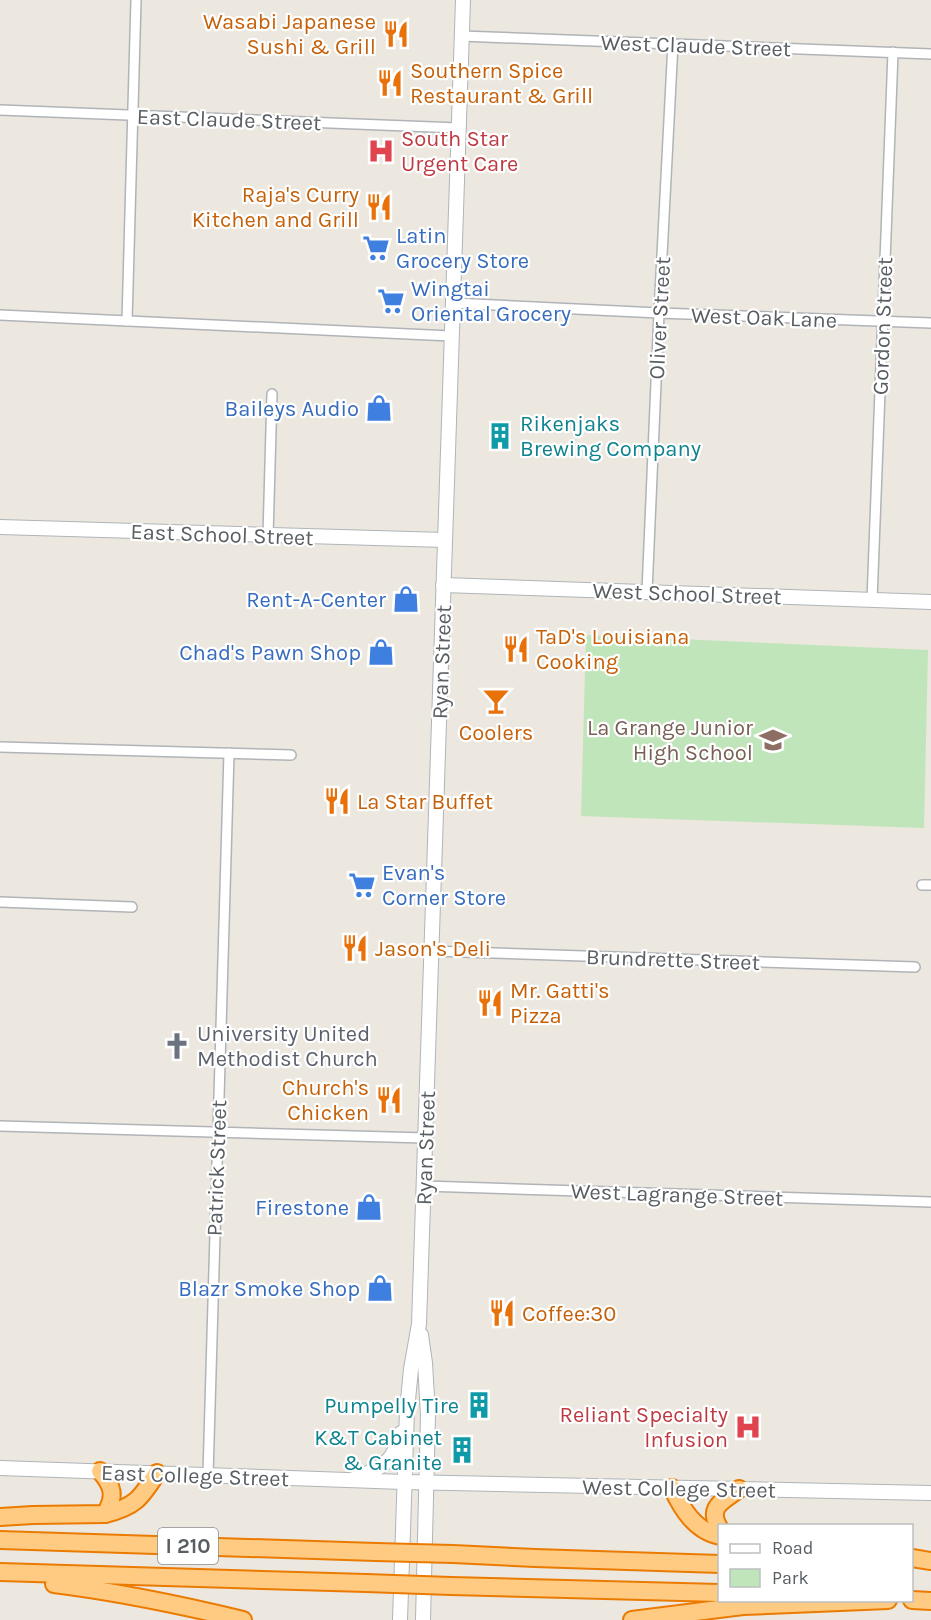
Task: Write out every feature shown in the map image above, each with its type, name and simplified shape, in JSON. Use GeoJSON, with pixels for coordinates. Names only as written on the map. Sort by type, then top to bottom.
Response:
{"type":"FeatureCollection","features":[{"type":"Feature","properties":{"kind":"highway"},"geometry":{"type":"LineString","coordinates":[[100,1471],[109,1482],[112,1492],[112,1504],[105,1514]]}},
{"type":"Feature","properties":{"kind":"highway"},"geometry":{"type":"LineString","coordinates":[[0,1517],[105,1514],[125,1509],[135,1503],[145,1492],[157,1473]]}},
{"type":"Feature","properties":{"kind":"highway"},"geometry":{"type":"LineString","coordinates":[[672,1488],[689,1517],[703,1529],[718,1535]]}},
{"type":"Feature","properties":{"kind":"highway"},"geometry":{"type":"LineString","coordinates":[[718,1526],[715,1521],[715,1510],[720,1503],[739,1489]]}},
{"type":"Feature","properties":{"kind":"highway","name":"I 210"},"geometry":{"type":"LineString","coordinates":[[0,1540],[718,1564]]}},
{"type":"Feature","properties":{"kind":"highway"},"geometry":{"type":"LineString","coordinates":[[913,1558],[931,1561]]}},
{"type":"Feature","properties":{"kind":"highway"},"geometry":{"type":"LineString","coordinates":[[913,1570],[931,1570]]}},
{"type":"Feature","properties":{"kind":"highway"},"geometry":{"type":"LineString","coordinates":[[0,1575],[95,1589],[243,1620]]}},
{"type":"Feature","properties":{"kind":"highway","name":"I 210"},"geometry":{"type":"LineString","coordinates":[[0,1575],[718,1593]]}},
{"type":"Feature","properties":{"kind":"highway"},"geometry":{"type":"LineString","coordinates":[[913,1600],[931,1601]]}},
{"type":"Feature","properties":{"kind":"highway"},"geometry":{"type":"LineString","coordinates":[[632,1620],[743,1606],[840,1602]]}},
{"type":"Feature","properties":{"kind":"main road","name":"Ryan Street"},"geometry":{"type":"LineString","coordinates":[[400,1620],[407,1410],[411,1365],[419,1324],[463,0]]}},
{"type":"Feature","properties":{"kind":"main road","name":"East School Street"},"geometry":{"type":"LineString","coordinates":[[0,527],[445,540]]}},
{"type":"Feature","properties":{"kind":"main road","name":"West School Street"},"geometry":{"type":"LineString","coordinates":[[443,585],[931,602]]}},
{"type":"Feature","properties":{"kind":"main road","name":"Ryan Street"},"geometry":{"type":"LineString","coordinates":[[419,1324],[425,1363],[427,1405],[423,1620]]}},
{"type":"Feature","properties":{"kind":"main road"},"geometry":{"type":"LineString","coordinates":[[349,1480],[383,1466],[392,1457],[398,1446],[407,1410]]}},
{"type":"Feature","properties":{"kind":"main road","name":"East College Street"},"geometry":{"type":"LineString","coordinates":[[0,1468],[426,1483]]}},
{"type":"Feature","properties":{"kind":"main road","name":"West College Street"},"geometry":{"type":"LineString","coordinates":[[426,1483],[931,1493]]}},
{"type":"Feature","properties":{"kind":"street"},"geometry":{"type":"LineString","coordinates":[[127,321],[136,0]]}},
{"type":"Feature","properties":{"kind":"street","name":"West Claude Street"},"geometry":{"type":"LineString","coordinates":[[461,36],[931,54]]}},
{"type":"Feature","properties":{"kind":"street","name":"Oliver Street"},"geometry":{"type":"LineString","coordinates":[[647,592],[673,43]]}},
{"type":"Feature","properties":{"kind":"street","name":"Gordon Street"},"geometry":{"type":"LineString","coordinates":[[872,600],[893,52]]}},
{"type":"Feature","properties":{"kind":"street","name":"East Claude Street"},"geometry":{"type":"LineString","coordinates":[[0,110],[458,128]]}},
{"type":"Feature","properties":{"kind":"street","name":"West Oak Lane"},"geometry":{"type":"LineString","coordinates":[[453,303],[659,314],[931,323]]}},
{"type":"Feature","properties":{"kind":"street"},"geometry":{"type":"LineString","coordinates":[[0,315],[452,336]]}},
{"type":"Feature","properties":{"kind":"street"},"geometry":{"type":"LineString","coordinates":[[268,536],[272,394]]}},
{"type":"Feature","properties":{"kind":"street"},"geometry":{"type":"LineString","coordinates":[[0,747],[291,755]]}},
{"type":"Feature","properties":{"kind":"street","name":"Patrick Street"},"geometry":{"type":"LineString","coordinates":[[207,1475],[229,753]]}},
{"type":"Feature","properties":{"kind":"street"},"geometry":{"type":"LineString","coordinates":[[0,902],[132,907]]}},
{"type":"Feature","properties":{"kind":"street","name":"Brundrette Street"},"geometry":{"type":"LineString","coordinates":[[431,951],[915,967]]}},
{"type":"Feature","properties":{"kind":"street"},"geometry":{"type":"LineString","coordinates":[[0,1126],[425,1138]]}},
{"type":"Feature","properties":{"kind":"street","name":"West Lagrange Street"},"geometry":{"type":"LineString","coordinates":[[424,1186],[931,1202]]}},
{"type":"Feature","properties":{"kind":"green space"},"geometry":{"type":"Polygon","coordinates":[[[586,635],[928,650],[924,828],[581,816],[586,635]]]}},
{"type":"Feature","properties":{"kind":"place","name":"Wasabi Japanese Sushi & Grill"},"geometry":{"type":"Point","coordinates":[396,34]}},
{"type":"Feature","properties":{"kind":"place","name":"Southern Spice Restaurant & Grill"},"geometry":{"type":"Point","coordinates":[390,83]}},
{"type":"Feature","properties":{"kind":"place","name":"South Star Urgent Care"},"geometry":{"type":"Point","coordinates":[381,151]}},
{"type":"Feature","properties":{"kind":"place","name":"Raja's Curry Kitchen and Grill"},"geometry":{"type":"Point","coordinates":[379,207]}},
{"type":"Feature","properties":{"kind":"place","name":"Latin Grocery Store"},"geometry":{"type":"Point","coordinates":[376,248]}},
{"type":"Feature","properties":{"kind":"place","name":"Wingtai Oriental Grocery"},"geometry":{"type":"Point","coordinates":[391,301]}},
{"type":"Feature","properties":{"kind":"place","name":"Baileys Audio"},"geometry":{"type":"Point","coordinates":[379,408]}},
{"type":"Feature","properties":{"kind":"place","name":"Rikenjaks Brewing Company"},"geometry":{"type":"Point","coordinates":[500,436]}},
{"type":"Feature","properties":{"kind":"place","name":"Rent-A-Center"},"geometry":{"type":"Point","coordinates":[406,599]}},
{"type":"Feature","properties":{"kind":"place","name":"TaD's Louisiana Cooking"},"geometry":{"type":"Point","coordinates":[516,649]}},
{"type":"Feature","properties":{"kind":"place","name":"Chad's Pawn Shop"},"geometry":{"type":"Point","coordinates":[381,652]}},
{"type":"Feature","properties":{"kind":"place","name":"Coolers"},"geometry":{"type":"Point","coordinates":[496,701]}},
{"type":"Feature","properties":{"kind":"place","name":"La Grange Junior High School"},"geometry":{"type":"Point","coordinates":[773,740]}},
{"type":"Feature","properties":{"kind":"place","name":"La Star Buffet"},"geometry":{"type":"Point","coordinates":[337,801]}},
{"type":"Feature","properties":{"kind":"place","name":"Evan's Corner Store"},"geometry":{"type":"Point","coordinates":[362,885]}},
{"type":"Feature","properties":{"kind":"place","name":"Jason's Deli"},"geometry":{"type":"Point","coordinates":[355,948]}},
{"type":"Feature","properties":{"kind":"place","name":"Mr. Gatti's Pizza"},"geometry":{"type":"Point","coordinates":[490,1003]}},
{"type":"Feature","properties":{"kind":"place","name":"University United Methodist Church"},"geometry":{"type":"Point","coordinates":[177,1046]}},
{"type":"Feature","properties":{"kind":"place","name":"Church's Chicken"},"geometry":{"type":"Point","coordinates":[389,1100]}},
{"type":"Feature","properties":{"kind":"place","name":"Firestone"},"geometry":{"type":"Point","coordinates":[369,1207]}},
{"type":"Feature","properties":{"kind":"place","name":"Blazr Smoke Shop"},"geometry":{"type":"Point","coordinates":[380,1288]}},
{"type":"Feature","properties":{"kind":"place","name":"Coffee:30"},"geometry":{"type":"Point","coordinates":[502,1313]}},
{"type":"Feature","properties":{"kind":"place","name":"Pumpelly Tire"},"geometry":{"type":"Point","coordinates":[479,1405]}},
{"type":"Feature","properties":{"kind":"place","name":"Reliant Specialty Infusion"},"geometry":{"type":"Point","coordinates":[748,1427]}},
{"type":"Feature","properties":{"kind":"place","name":"K&T Cabinet & Granite"},"geometry":{"type":"Point","coordinates":[462,1450]}}]}
